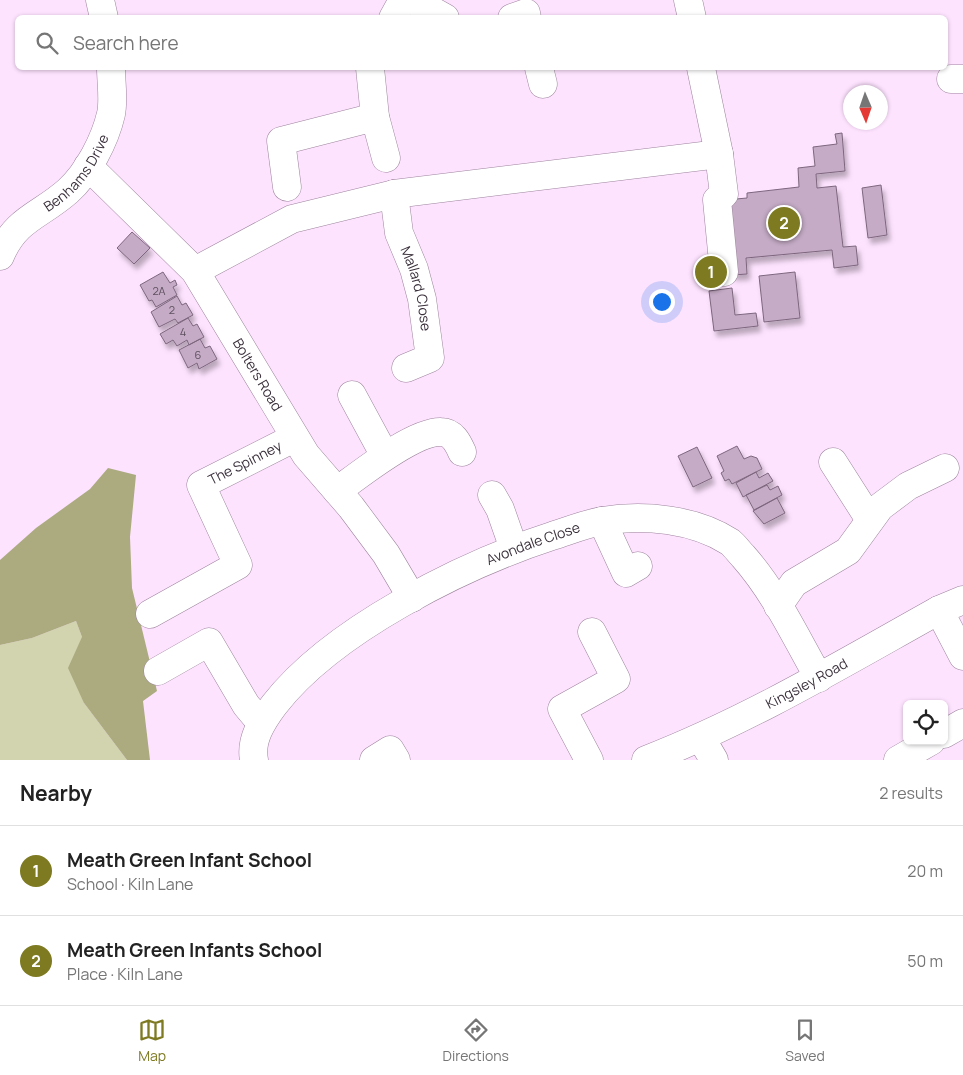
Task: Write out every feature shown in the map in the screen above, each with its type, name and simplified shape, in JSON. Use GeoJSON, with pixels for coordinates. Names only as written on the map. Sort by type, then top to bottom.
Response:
{"type":"FeatureCollection","features":[{"type":"Feature","properties":{"kind":"street"},"geometry":{"type":"LineString","coordinates":[[100,0],[103,15]]}},
{"type":"Feature","properties":{"kind":"street"},"geometry":{"type":"LineString","coordinates":[[395,15],[403,0]]}},
{"type":"Feature","properties":{"kind":"street"},"geometry":{"type":"LineString","coordinates":[[413,0],[440,15]]}},
{"type":"Feature","properties":{"kind":"street"},"geometry":{"type":"LineString","coordinates":[[688,0],[691,15]]}},
{"type":"Feature","properties":{"kind":"street","name":"Benhams Drive"},"geometry":{"type":"LineString","coordinates":[[0,256],[7,239],[24,221],[69,190],[88,166],[103,138],[111,113],[111,70]]}},
{"type":"Feature","properties":{"kind":"street"},"geometry":{"type":"LineString","coordinates":[[370,70],[375,117],[386,158]]}},
{"type":"Feature","properties":{"kind":"street"},"geometry":{"type":"LineString","coordinates":[[708,70],[724,194],[717,200],[724,272]]}},
{"type":"Feature","properties":{"kind":"street"},"geometry":{"type":"LineString","coordinates":[[287,186],[281,140],[375,117]]}},
{"type":"Feature","properties":{"kind":"street"},"geometry":{"type":"LineString","coordinates":[[195,271],[292,219],[394,194],[718,148]]}},
{"type":"Feature","properties":{"kind":"street","name":"Bolters Road"},"geometry":{"type":"LineString","coordinates":[[88,166],[195,271],[294,438],[386,554],[412,598]]}},
{"type":"Feature","properties":{"kind":"street","name":"Mallard Close"},"geometry":{"type":"LineString","coordinates":[[394,194],[399,233],[414,269],[422,299],[429,360]]}},
{"type":"Feature","properties":{"kind":"street"},"geometry":{"type":"LineString","coordinates":[[352,395],[385,456]]}},
{"type":"Feature","properties":{"kind":"street"},"geometry":{"type":"LineString","coordinates":[[337,491],[385,456],[420,438],[441,432],[454,437],[462,452]]}},
{"type":"Feature","properties":{"kind":"street","name":"The Spinney"},"geometry":{"type":"LineString","coordinates":[[150,614],[238,565],[201,486],[294,438]]}},
{"type":"Feature","properties":{"kind":"street"},"geometry":{"type":"LineString","coordinates":[[833,462],[870,520]]}},
{"type":"Feature","properties":{"kind":"street"},"geometry":{"type":"LineString","coordinates":[[778,606],[794,583],[848,551],[880,507],[908,486],[945,468]]}},
{"type":"Feature","properties":{"kind":"street"},"geometry":{"type":"LineString","coordinates":[[492,495],[500,509],[514,549]]}},
{"type":"Feature","properties":{"kind":"street","name":"Avondale Close"},"geometry":{"type":"LineString","coordinates":[[254,760],[252,750],[261,723],[284,693],[323,656],[412,598],[514,549],[602,521],[643,518],[693,525],[731,543],[762,578],[819,678]]}},
{"type":"Feature","properties":{"kind":"street"},"geometry":{"type":"LineString","coordinates":[[602,521],[626,573],[638,566]]}},
{"type":"Feature","properties":{"kind":"street","name":"Kingsley Road"},"geometry":{"type":"LineString","coordinates":[[646,760],[708,749],[819,678],[939,610],[963,600]]}},
{"type":"Feature","properties":{"kind":"street"},"geometry":{"type":"LineString","coordinates":[[939,610],[963,656]]}},
{"type":"Feature","properties":{"kind":"street"},"geometry":{"type":"LineString","coordinates":[[589,760],[562,709],[616,679],[592,632]]}},
{"type":"Feature","properties":{"kind":"street"},"geometry":{"type":"LineString","coordinates":[[158,671],[209,642],[246,705],[261,723]]}},
{"type":"Feature","properties":{"kind":"street"},"geometry":{"type":"LineString","coordinates":[[948,732],[963,723]]}},
{"type":"Feature","properties":{"kind":"street"},"geometry":{"type":"LineString","coordinates":[[898,760],[924,745]]}},
{"type":"Feature","properties":{"kind":"street"},"geometry":{"type":"LineString","coordinates":[[374,760],[390,750],[396,760]]}},
{"type":"Feature","properties":{"kind":"green space"},"geometry":{"type":"Polygon","coordinates":[[[108,468],[136,475],[130,537],[132,588],[157,691],[143,701],[150,760],[127,760],[84,703],[68,668],[82,637],[76,621],[32,638],[0,645],[0,560],[36,528],[90,489],[108,468]]]}},
{"type":"Feature","properties":{"kind":"green space"},"geometry":{"type":"Polygon","coordinates":[[[76,621],[82,637],[84,703],[127,760],[0,760],[0,645],[32,638],[76,621]]]}},
{"type":"Feature","properties":{"kind":"building"},"geometry":{"type":"Polygon","coordinates":[[[842,133],[845,171],[816,174],[817,188],[836,186],[843,247],[856,246],[858,265],[834,268],[832,250],[746,258],[747,274],[733,275],[725,200],[747,198],[747,193],[799,187],[798,168],[815,166],[813,147],[837,144],[835,134],[842,133]]]}},
{"type":"Feature","properties":{"kind":"building"},"geometry":{"type":"Polygon","coordinates":[[[881,185],[887,235],[868,238],[862,188],[881,185]]]}},
{"type":"Feature","properties":{"kind":"building"},"geometry":{"type":"Polygon","coordinates":[[[132,232],[150,248],[134,264],[117,248],[132,232]]]}},
{"type":"Feature","properties":{"kind":"building"},"geometry":{"type":"Polygon","coordinates":[[[163,272],[170,283],[175,280],[177,285],[173,287],[177,295],[156,307],[152,300],[149,301],[140,285],[163,272]]]}},
{"type":"Feature","properties":{"kind":"building"},"geometry":{"type":"Polygon","coordinates":[[[795,272],[800,318],[764,322],[759,276],[795,272]]]}},
{"type":"Feature","properties":{"kind":"building"},"geometry":{"type":"Polygon","coordinates":[[[732,288],[735,315],[756,313],[758,326],[714,331],[709,291],[732,288]]]}},
{"type":"Feature","properties":{"kind":"building"},"geometry":{"type":"Polygon","coordinates":[[[177,296],[182,305],[186,303],[193,315],[178,323],[175,319],[159,327],[151,312],[177,296]]]}},
{"type":"Feature","properties":{"kind":"building"},"geometry":{"type":"Polygon","coordinates":[[[188,318],[193,326],[197,324],[204,337],[189,345],[187,340],[177,346],[173,340],[166,344],[160,334],[188,318]]]}},
{"type":"Feature","properties":{"kind":"building"},"geometry":{"type":"Polygon","coordinates":[[[200,339],[205,348],[210,346],[217,359],[199,369],[197,363],[188,368],[179,350],[200,339]]]}},
{"type":"Feature","properties":{"kind":"building"},"geometry":{"type":"Polygon","coordinates":[[[737,446],[744,459],[751,456],[757,458],[762,469],[732,484],[729,479],[725,481],[721,473],[724,471],[717,456],[737,446]]]}},
{"type":"Feature","properties":{"kind":"building"},"geometry":{"type":"Polygon","coordinates":[[[697,447],[712,478],[693,487],[678,456],[697,447]]]}},
{"type":"Feature","properties":{"kind":"building"},"geometry":{"type":"Polygon","coordinates":[[[756,472],[759,478],[768,473],[773,481],[743,497],[736,483],[756,472]]]}},
{"type":"Feature","properties":{"kind":"building"},"geometry":{"type":"Polygon","coordinates":[[[767,485],[770,490],[778,486],[782,495],[754,510],[746,495],[767,485]]]}},
{"type":"Feature","properties":{"kind":"building"},"geometry":{"type":"Polygon","coordinates":[[[777,498],[785,513],[764,524],[753,511],[777,498]]]}},
{"type":"Feature","properties":{"kind":"place","name":"Meath Green Infants School"},"geometry":{"type":"Point","coordinates":[784,223]}},
{"type":"Feature","properties":{"kind":"place","name":"Meath Green Infant School"},"geometry":{"type":"Point","coordinates":[711,272]}}]}
